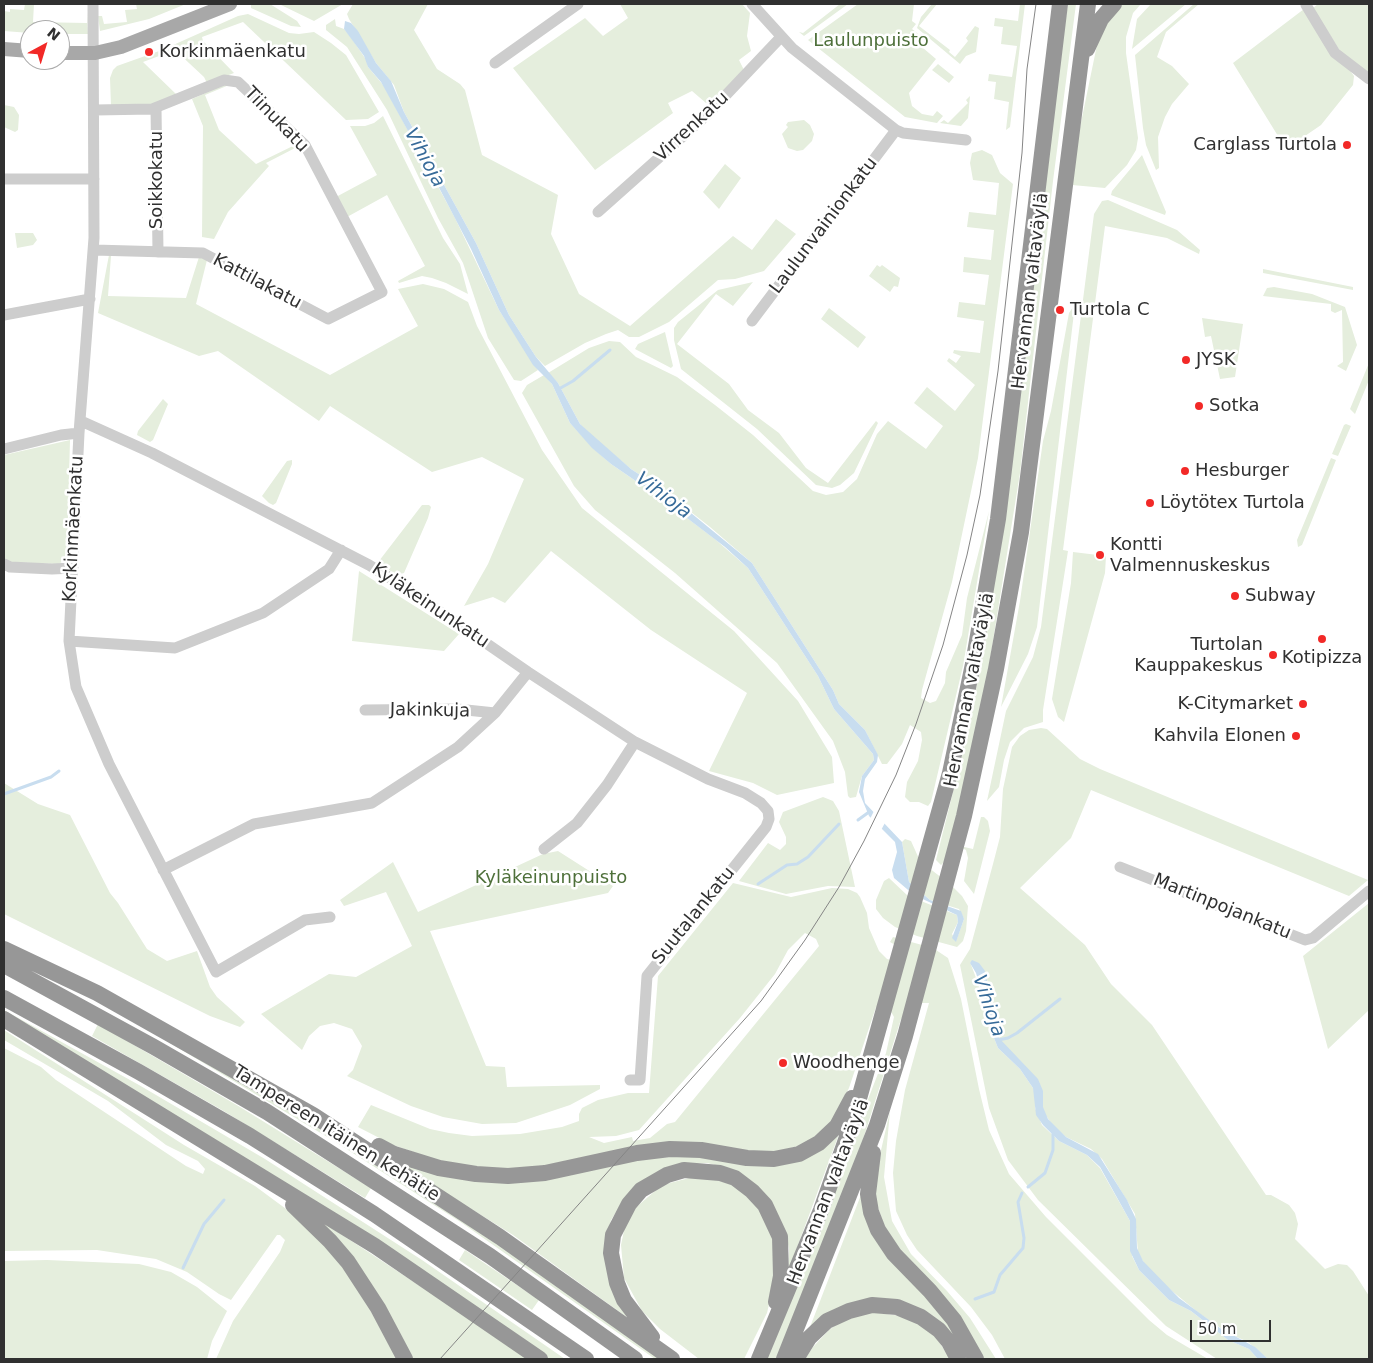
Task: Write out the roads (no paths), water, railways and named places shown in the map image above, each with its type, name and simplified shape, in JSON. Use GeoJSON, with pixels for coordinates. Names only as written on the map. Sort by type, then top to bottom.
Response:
{"type":"FeatureCollection","features":[{"type":"Feature","properties":{"kind":"highway","name":"Hervannan valtaväylä"},"geometry":{"type":"LineString","coordinates":[[759,1359],[773,1328],[854,1120],[941,809],[973,664],[998,519],[1060,4]]}},
{"type":"Feature","properties":{"kind":"highway","name":"Hervannan valtaväylä"},"geometry":{"type":"LineString","coordinates":[[784,1359],[877,1125],[905,1036],[964,816],[996,669],[1021,532],[1088,4]]}},
{"type":"Feature","properties":{"kind":"highway"},"geometry":{"type":"LineString","coordinates":[[1077,85],[1090,39],[1101,19],[1114,4]]}},
{"type":"Feature","properties":{"kind":"highway"},"geometry":{"type":"LineString","coordinates":[[4,949],[97,993],[314,1115],[500,1237],[669,1357]]}},
{"type":"Feature","properties":{"kind":"highway","name":"Tampereen itäinen kehätie"},"geometry":{"type":"LineString","coordinates":[[4,965],[154,1047],[275,1118],[490,1256],[635,1359]]}},
{"type":"Feature","properties":{"kind":"highway"},"geometry":{"type":"LineString","coordinates":[[4,998],[139,1072],[250,1136],[374,1214],[586,1359]]}},
{"type":"Feature","properties":{"kind":"highway"},"geometry":{"type":"LineString","coordinates":[[4,1019],[375,1246],[540,1359]]}},
{"type":"Feature","properties":{"kind":"highway"},"geometry":{"type":"LineString","coordinates":[[314,1115],[363,1137],[394,1154],[439,1168],[476,1174],[508,1176],[545,1174],[637,1153],[670,1149],[686,1149],[747,1158],[774,1159],[799,1154],[810,1149],[838,1126],[874,1048]]}},
{"type":"Feature","properties":{"kind":"highway"},"geometry":{"type":"LineString","coordinates":[[877,1125],[868,1194],[874,1221],[894,1254],[954,1320],[976,1359]]}},
{"type":"Feature","properties":{"kind":"highway"},"geometry":{"type":"LineString","coordinates":[[669,1357],[635,1315],[617,1283],[612,1260],[613,1235],[629,1204],[641,1190],[668,1175],[684,1170],[720,1173],[735,1178],[752,1191],[765,1205],[780,1237],[782,1254],[781,1276],[773,1328]]}},
{"type":"Feature","properties":{"kind":"highway"},"geometry":{"type":"LineString","coordinates":[[256,1172],[308,1217],[348,1262],[378,1308],[405,1359]]}},
{"type":"Feature","properties":{"kind":"highway"},"geometry":{"type":"LineString","coordinates":[[796,1359],[809,1338],[827,1321],[849,1310],[872,1305],[897,1307],[921,1317],[939,1330],[949,1342],[958,1359]]}},
{"type":"Feature","properties":{"kind":"main road"},"geometry":{"type":"LineString","coordinates":[[70,54],[95,53],[141,40],[230,4]]}},
{"type":"Feature","properties":{"kind":"main road"},"geometry":{"type":"LineString","coordinates":[[4,49],[20,50]]}},
{"type":"Feature","properties":{"kind":"street","name":"Korkinmäenkatu"},"geometry":{"type":"LineString","coordinates":[[93,4],[95,53],[94,250],[79,433],[69,641],[76,687],[109,764],[216,972],[305,920],[330,917]]}},
{"type":"Feature","properties":{"kind":"street"},"geometry":{"type":"LineString","coordinates":[[496,63],[578,4]]}},
{"type":"Feature","properties":{"kind":"street"},"geometry":{"type":"LineString","coordinates":[[752,4],[781,37],[896,130],[903,133],[966,140]]}},
{"type":"Feature","properties":{"kind":"street"},"geometry":{"type":"LineString","coordinates":[[1306,5],[1335,53],[1369,79]]}},
{"type":"Feature","properties":{"kind":"street","name":"Virrenkatu"},"geometry":{"type":"LineString","coordinates":[[598,212],[708,114],[781,37]]}},
{"type":"Feature","properties":{"kind":"street","name":"Tiinukatu"},"geometry":{"type":"LineString","coordinates":[[95,110],[156,108],[224,80],[233,80],[242,85],[305,145],[382,292]]}},
{"type":"Feature","properties":{"kind":"street","name":"Soikkokatu"},"geometry":{"type":"LineString","coordinates":[[156,108],[158,252]]}},
{"type":"Feature","properties":{"kind":"street","name":"Laulunvainionkatu"},"geometry":{"type":"LineString","coordinates":[[752,321],[896,130]]}},
{"type":"Feature","properties":{"kind":"street"},"geometry":{"type":"LineString","coordinates":[[4,179],[94,179]]}},
{"type":"Feature","properties":{"kind":"street","name":"Kattilakatu"},"geometry":{"type":"LineString","coordinates":[[94,250],[203,253],[328,319],[382,292]]}},
{"type":"Feature","properties":{"kind":"street"},"geometry":{"type":"LineString","coordinates":[[4,315],[90,299]]}},
{"type":"Feature","properties":{"kind":"street","name":"Kyläkeinunkatu"},"geometry":{"type":"LineString","coordinates":[[81,421],[152,453],[341,550],[404,586],[528,672],[635,742],[708,779],[745,793],[761,803],[768,811]]}},
{"type":"Feature","properties":{"kind":"street"},"geometry":{"type":"LineString","coordinates":[[4,449],[61,435],[79,433]]}},
{"type":"Feature","properties":{"kind":"street"},"geometry":{"type":"LineString","coordinates":[[69,641],[175,648],[263,613],[329,569],[341,550]]}},
{"type":"Feature","properties":{"kind":"street"},"geometry":{"type":"LineString","coordinates":[[4,564],[10,567],[44,569],[73,568]]}},
{"type":"Feature","properties":{"kind":"street"},"geometry":{"type":"LineString","coordinates":[[164,870],[254,824],[372,804],[458,748],[494,712],[528,672]]}},
{"type":"Feature","properties":{"kind":"street","name":"Jakinkuja"},"geometry":{"type":"LineString","coordinates":[[365,710],[457,709],[494,712]]}},
{"type":"Feature","properties":{"kind":"street"},"geometry":{"type":"LineString","coordinates":[[544,849],[556,842],[577,823],[607,785],[635,742]]}},
{"type":"Feature","properties":{"kind":"street","name":"Suutalankatu"},"geometry":{"type":"LineString","coordinates":[[630,1080],[640,1080],[647,976],[766,827],[769,819],[768,811]]}},
{"type":"Feature","properties":{"kind":"street","name":"Martinpojankatu"},"geometry":{"type":"LineString","coordinates":[[1120,867],[1305,940],[1313,938],[1369,892]]}},
{"type":"Feature","properties":{"kind":"water","name":"Vihioja"},"geometry":{"type":"Polygon","coordinates":[[[345,21],[351,23],[358,31],[376,63],[391,81],[404,112],[476,243],[509,315],[536,357],[558,383],[580,424],[631,469],[663,490],[752,563],[833,690],[839,704],[865,730],[878,755],[877,762],[865,779],[863,791],[865,803],[902,842],[909,882],[930,900],[961,911],[964,919],[956,942],[952,938],[958,922],[957,915],[914,895],[894,878],[892,870],[897,852],[895,842],[869,816],[859,792],[862,776],[874,760],[873,754],[834,709],[818,676],[748,568],[725,547],[662,499],[611,464],[592,448],[570,423],[552,384],[533,365],[499,310],[471,249],[435,180],[381,82],[368,67],[364,56],[344,29],[345,21]]]}},
{"type":"Feature","properties":{"kind":"water","name":"Vihioja"},"geometry":{"type":"Polygon","coordinates":[[[972,960],[979,963],[985,971],[999,1038],[1038,1079],[1043,1091],[1043,1107],[1048,1119],[1066,1137],[1098,1154],[1127,1200],[1136,1219],[1137,1248],[1143,1261],[1179,1298],[1220,1328],[1255,1347],[1268,1359],[1258,1359],[1249,1349],[1228,1340],[1191,1311],[1169,1300],[1139,1270],[1130,1251],[1130,1221],[1100,1167],[1087,1155],[1059,1141],[1043,1125],[1036,1115],[1033,1088],[1020,1069],[998,1048],[986,1018],[984,999],[976,973],[970,963],[972,960]]]}},
{"type":"Feature","properties":{"kind":"waterway"},"geometry":{"type":"LineString","coordinates":[[557,390],[573,381],[610,350]]}},
{"type":"Feature","properties":{"kind":"waterway"},"geometry":{"type":"LineString","coordinates":[[4,794],[51,777],[59,771]]}},
{"type":"Feature","properties":{"kind":"waterway"},"geometry":{"type":"LineString","coordinates":[[858,820],[869,812]]}},
{"type":"Feature","properties":{"kind":"waterway"},"geometry":{"type":"LineString","coordinates":[[758,884],[787,865],[797,864],[808,857],[839,824]]}},
{"type":"Feature","properties":{"kind":"waterway","name":"Vihioja"},"geometry":{"type":"LineString","coordinates":[[998,1040],[1008,1038],[1017,1033],[1060,999]]}},
{"type":"Feature","properties":{"kind":"waterway"},"geometry":{"type":"LineString","coordinates":[[1028,1187],[1045,1173],[1053,1150],[1053,1134]]}},
{"type":"Feature","properties":{"kind":"waterway"},"geometry":{"type":"LineString","coordinates":[[975,1299],[994,1292],[1000,1275],[1023,1248],[1024,1238],[1018,1202],[1022,1193]]}},
{"type":"Feature","properties":{"kind":"waterway"},"geometry":{"type":"LineString","coordinates":[[183,1268],[204,1224],[224,1200]]}},
{"type":"Feature","properties":{"kind":"tram line"},"geometry":{"type":"LineString","coordinates":[[440,1359],[761,1001],[805,940],[839,887],[896,775],[943,645],[967,555],[980,495],[998,371],[1022,153],[1027,69],[1036,4]]}},
{"type":"Feature","properties":{"kind":"place","name":"Korkinmäenkatu"},"geometry":{"type":"Point","coordinates":[149,52]}},
{"type":"Feature","properties":{"kind":"place","name":"Carglass Turtola"},"geometry":{"type":"Point","coordinates":[1347,145]}},
{"type":"Feature","properties":{"kind":"place","name":"Turtola C"},"geometry":{"type":"Point","coordinates":[1060,310]}},
{"type":"Feature","properties":{"kind":"place","name":"JYSK"},"geometry":{"type":"Point","coordinates":[1186,360]}},
{"type":"Feature","properties":{"kind":"place","name":"Sotka"},"geometry":{"type":"Point","coordinates":[1199,406]}},
{"type":"Feature","properties":{"kind":"place","name":"Hesburger"},"geometry":{"type":"Point","coordinates":[1185,471]}},
{"type":"Feature","properties":{"kind":"place","name":"Löytötex Turtola"},"geometry":{"type":"Point","coordinates":[1150,503]}},
{"type":"Feature","properties":{"kind":"place","name":"Kontti Valmennuskeskus"},"geometry":{"type":"Point","coordinates":[1100,555]}},
{"type":"Feature","properties":{"kind":"place","name":"Subway"},"geometry":{"type":"Point","coordinates":[1235,596]}},
{"type":"Feature","properties":{"kind":"place","name":"Kotipizza"},"geometry":{"type":"Point","coordinates":[1322,639]}},
{"type":"Feature","properties":{"kind":"place","name":"Turtolan Kauppakeskus"},"geometry":{"type":"Point","coordinates":[1273,655]}},
{"type":"Feature","properties":{"kind":"place","name":"K-Citymarket"},"geometry":{"type":"Point","coordinates":[1303,704]}},
{"type":"Feature","properties":{"kind":"place","name":"Kahvila Elonen"},"geometry":{"type":"Point","coordinates":[1296,736]}},
{"type":"Feature","properties":{"kind":"place","name":"Woodhenge"},"geometry":{"type":"Point","coordinates":[783,1063]}},
{"type":"Feature","properties":{"kind":"park label","name":"Laulunpuisto"},"geometry":{"type":"Point","coordinates":[871,41]}},
{"type":"Feature","properties":{"kind":"park label","name":"Kyläkeinunpuisto"},"geometry":{"type":"Point","coordinates":[551,878]}}]}
